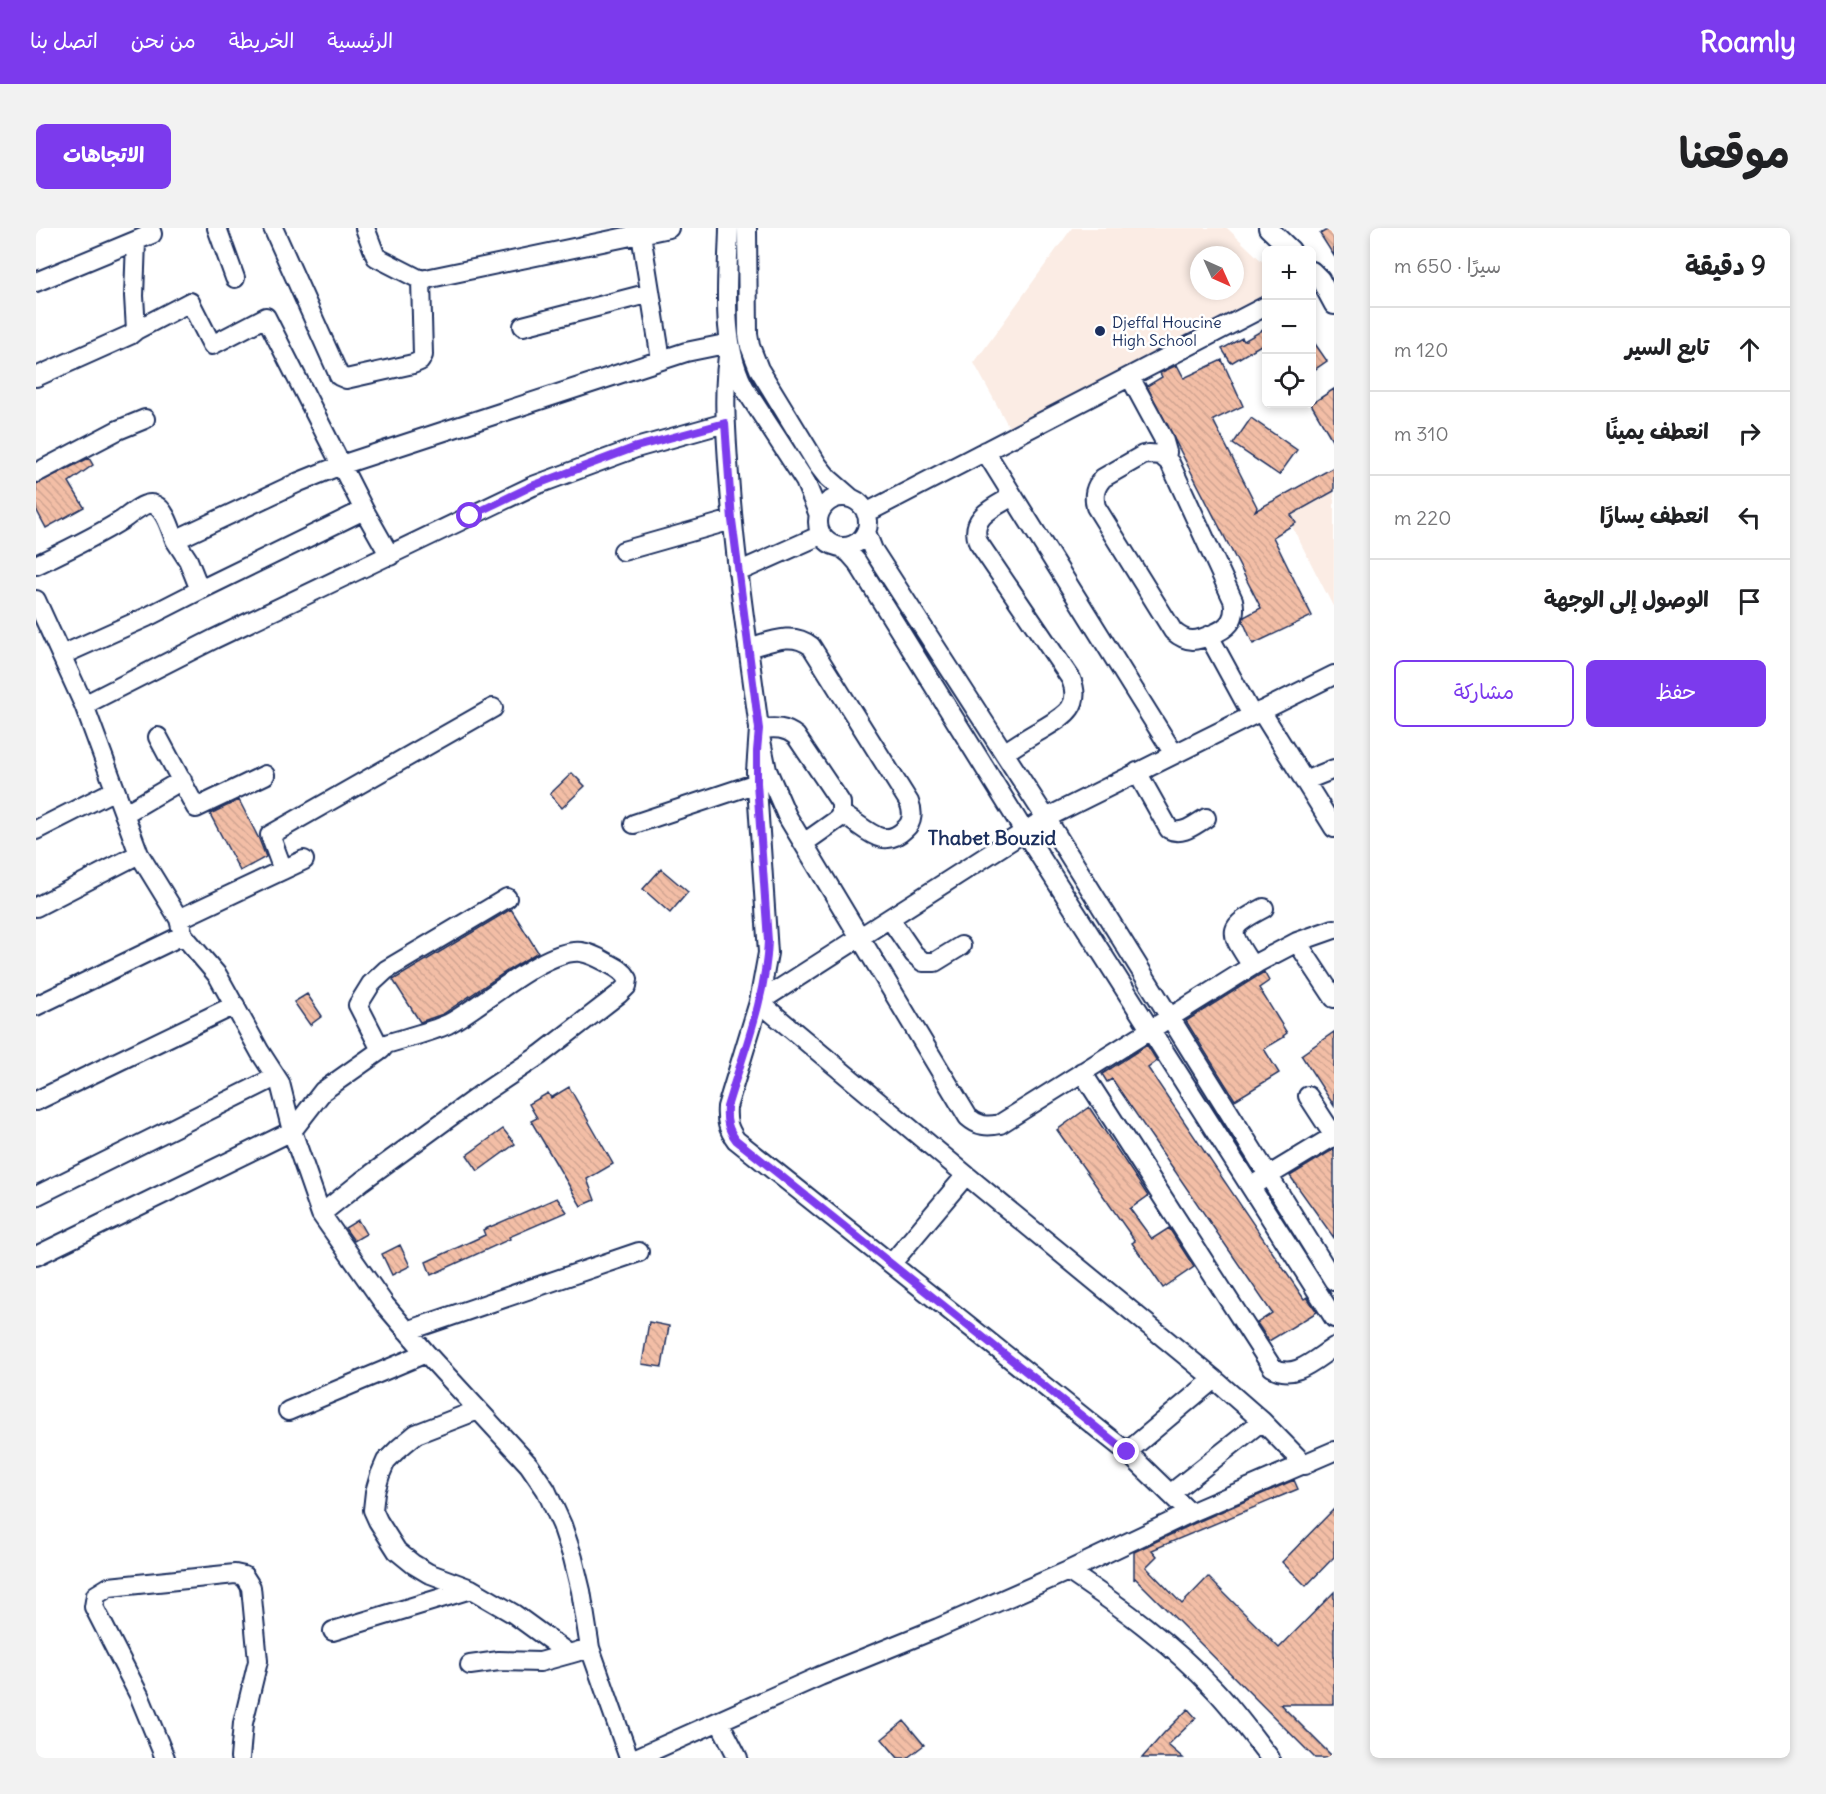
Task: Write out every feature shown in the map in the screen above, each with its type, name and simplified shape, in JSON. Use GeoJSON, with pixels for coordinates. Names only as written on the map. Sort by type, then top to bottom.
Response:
{"type":"FeatureCollection","features":[{"type":"Feature","properties":{"kind":"street"},"geometry":{"type":"LineString","coordinates":[[36,282],[152,234],[150,228]]}},
{"type":"Feature","properties":{"kind":"street"},"geometry":{"type":"LineString","coordinates":[[217,228],[235,278]]}},
{"type":"Feature","properties":{"kind":"street"},"geometry":{"type":"LineString","coordinates":[[273,228],[339,376],[343,378],[413,364],[423,359],[421,280]]}},
{"type":"Feature","properties":{"kind":"street"},"geometry":{"type":"LineString","coordinates":[[365,228],[376,256],[421,280],[669,228]]}},
{"type":"Feature","properties":{"kind":"street"},"geometry":{"type":"LineString","coordinates":[[729,228],[729,343],[725,423],[732,520],[763,754],[768,941],[767,966],[759,1002],[727,1107],[726,1119],[729,1130],[736,1140],[1127,1452],[1190,1513]]}},
{"type":"Feature","properties":{"kind":"street"},"geometry":{"type":"LineString","coordinates":[[747,228],[748,334],[753,357],[817,464],[828,478],[860,504],[866,513],[868,525],[866,532],[856,543],[841,547]]}},
{"type":"Feature","properties":{"kind":"street"},"geometry":{"type":"LineString","coordinates":[[1269,228],[1287,246]]}},
{"type":"Feature","properties":{"kind":"street"},"geometry":{"type":"LineString","coordinates":[[641,234],[661,360]]}},
{"type":"Feature","properties":{"kind":"street"},"geometry":{"type":"LineString","coordinates":[[136,241],[134,296],[136,330]]}},
{"type":"Feature","properties":{"kind":"street"},"geometry":{"type":"LineString","coordinates":[[1316,281],[1334,305]]}},
{"type":"Feature","properties":{"kind":"street"},"geometry":{"type":"LineString","coordinates":[[523,326],[651,293]]}},
{"type":"Feature","properties":{"kind":"street"},"geometry":{"type":"LineString","coordinates":[[36,376],[130,335],[190,302],[212,345],[266,317],[364,510],[390,556]]}},
{"type":"Feature","properties":{"kind":"street"},"geometry":{"type":"LineString","coordinates":[[866,513],[1262,308]]}},
{"type":"Feature","properties":{"kind":"street"},"geometry":{"type":"LineString","coordinates":[[175,540],[299,482],[341,465],[686,352],[729,343]]}},
{"type":"Feature","properties":{"kind":"street"},"geometry":{"type":"LineString","coordinates":[[729,343],[740,380],[805,481],[819,515]]}},
{"type":"Feature","properties":{"kind":"street"},"geometry":{"type":"LineString","coordinates":[[1130,377],[1163,438],[1167,452],[1166,459]]}},
{"type":"Feature","properties":{"kind":"street"},"geometry":{"type":"LineString","coordinates":[[36,473],[118,430],[145,419]]}},
{"type":"Feature","properties":{"kind":"street"},"geometry":{"type":"LineString","coordinates":[[84,705],[236,628],[532,486],[636,447],[725,423]]}},
{"type":"Feature","properties":{"kind":"street"},"geometry":{"type":"LineString","coordinates":[[986,452],[1174,754]]}},
{"type":"Feature","properties":{"kind":"street"},"geometry":{"type":"LineString","coordinates":[[1155,454],[1166,459],[1172,468],[1234,606],[1230,624],[1209,636],[1192,640],[1178,636],[1173,631],[1096,507],[1094,500],[1096,487],[1104,478],[1143,455],[1155,454]]}},
{"type":"Feature","properties":{"kind":"street"},"geometry":{"type":"LineString","coordinates":[[1004,753],[1065,715],[1072,704],[1075,691],[1071,679],[976,536],[980,518],[1013,496]]}},
{"type":"Feature","properties":{"kind":"street"},"geometry":{"type":"LineString","coordinates":[[851,498],[838,497],[822,508],[818,525],[821,535],[830,543],[841,547],[857,562],[1024,831],[1334,1318]]}},
{"type":"Feature","properties":{"kind":"street"},"geometry":{"type":"LineString","coordinates":[[36,566],[115,525],[147,504],[154,504],[167,520],[175,540],[188,560],[200,590]]}},
{"type":"Feature","properties":{"kind":"street"},"geometry":{"type":"LineString","coordinates":[[62,655],[147,617],[364,510]]}},
{"type":"Feature","properties":{"kind":"street"},"geometry":{"type":"LineString","coordinates":[[623,551],[732,520]]}},
{"type":"Feature","properties":{"kind":"street"},"geometry":{"type":"LineString","coordinates":[[866,532],[873,550],[1046,818],[1334,1281]]}},
{"type":"Feature","properties":{"kind":"street"},"geometry":{"type":"LineString","coordinates":[[738,572],[821,535]]}},
{"type":"Feature","properties":{"kind":"street"},"geometry":{"type":"LineString","coordinates":[[36,600],[84,705],[139,854],[181,927],[218,976],[280,1083],[292,1131],[321,1214],[368,1282],[407,1331],[529,1465],[546,1490],[562,1525],[573,1558],[590,1648],[629,1758]]}},
{"type":"Feature","properties":{"kind":"street"},"geometry":{"type":"LineString","coordinates":[[1209,636],[1256,713],[1334,828]]}},
{"type":"Feature","properties":{"kind":"street"},"geometry":{"type":"LineString","coordinates":[[748,648],[788,638],[799,639],[811,646],[909,802],[912,813],[905,830],[894,837],[882,838],[871,835],[856,822],[841,814]]}},
{"type":"Feature","properties":{"kind":"street"},"geometry":{"type":"LineString","coordinates":[[759,1002],[1046,818],[1334,675]]}},
{"type":"Feature","properties":{"kind":"street"},"geometry":{"type":"LineString","coordinates":[[283,870],[270,835],[493,708]]}},
{"type":"Feature","properties":{"kind":"street"},"geometry":{"type":"LineString","coordinates":[[759,729],[778,727],[796,736],[842,803],[841,814],[834,823],[804,843]]}},
{"type":"Feature","properties":{"kind":"street"},"geometry":{"type":"LineString","coordinates":[[158,737],[196,808],[265,775]]}},
{"type":"Feature","properties":{"kind":"street"},"geometry":{"type":"LineString","coordinates":[[1304,781],[1334,769]]}},
{"type":"Feature","properties":{"kind":"street"},"geometry":{"type":"LineString","coordinates":[[1137,772],[1169,829],[1183,832],[1206,818]]}},
{"type":"Feature","properties":{"kind":"street"},"geometry":{"type":"LineString","coordinates":[[124,814],[182,780]]}},
{"type":"Feature","properties":{"kind":"street"},"geometry":{"type":"LineString","coordinates":[[634,824],[763,781]]}},
{"type":"Feature","properties":{"kind":"street"},"geometry":{"type":"LineString","coordinates":[[763,781],[780,803],[964,1112],[973,1121],[985,1126],[1000,1124],[1252,966],[1297,942],[1334,929]]}},
{"type":"Feature","properties":{"kind":"street"},"geometry":{"type":"LineString","coordinates":[[36,830],[115,790]]}},
{"type":"Feature","properties":{"kind":"street"},"geometry":{"type":"LineString","coordinates":[[36,907],[139,854]]}},
{"type":"Feature","properties":{"kind":"street"},"geometry":{"type":"LineString","coordinates":[[36,1006],[304,860]]}},
{"type":"Feature","properties":{"kind":"street"},"geometry":{"type":"LineString","coordinates":[[381,1050],[358,1005],[370,984],[386,970],[507,898]]}},
{"type":"Feature","properties":{"kind":"street"},"geometry":{"type":"LineString","coordinates":[[1252,966],[1234,938],[1235,929],[1240,921],[1264,908]]}},
{"type":"Feature","properties":{"kind":"street"},"geometry":{"type":"LineString","coordinates":[[890,919],[914,954],[923,962],[935,962],[961,946]]}},
{"type":"Feature","properties":{"kind":"street"},"geometry":{"type":"LineString","coordinates":[[1297,942],[1334,998]]}},
{"type":"Feature","properties":{"kind":"street"},"geometry":{"type":"LineString","coordinates":[[36,1256],[292,1131],[323,1091],[381,1050],[386,1044],[446,1024],[477,1007],[527,970],[560,955],[580,952],[600,959],[625,974],[628,979],[627,986],[619,994],[321,1214]]}},
{"type":"Feature","properties":{"kind":"street"},"geometry":{"type":"LineString","coordinates":[[759,1002],[1214,1379],[1262,1420],[1305,1465]]}},
{"type":"Feature","properties":{"kind":"street"},"geometry":{"type":"LineString","coordinates":[[36,1101],[234,1005]]}},
{"type":"Feature","properties":{"kind":"street"},"geometry":{"type":"LineString","coordinates":[[1082,1072],[1272,1366],[1286,1373],[1294,1371],[1334,1347]]}},
{"type":"Feature","properties":{"kind":"street"},"geometry":{"type":"LineString","coordinates":[[36,1196],[276,1077]]}},
{"type":"Feature","properties":{"kind":"street"},"geometry":{"type":"LineString","coordinates":[[1250,1186],[1334,1136],[1308,1096]]}},
{"type":"Feature","properties":{"kind":"street"},"geometry":{"type":"LineString","coordinates":[[892,1263],[966,1175]]}},
{"type":"Feature","properties":{"kind":"street"},"geometry":{"type":"LineString","coordinates":[[407,1331],[639,1252]]}},
{"type":"Feature","properties":{"kind":"street"},"geometry":{"type":"LineString","coordinates":[[288,1411],[426,1353]]}},
{"type":"Feature","properties":{"kind":"street"},"geometry":{"type":"LineString","coordinates":[[1127,1452],[1214,1379]]}},
{"type":"Feature","properties":{"kind":"street"},"geometry":{"type":"LineString","coordinates":[[478,1410],[416,1434],[398,1449],[387,1461],[380,1475],[373,1510],[397,1551],[413,1564],[428,1573],[471,1589],[514,1614],[569,1654]]}},
{"type":"Feature","properties":{"kind":"street"},"geometry":{"type":"LineString","coordinates":[[1170,1494],[1262,1420]]}},
{"type":"Feature","properties":{"kind":"street"},"geometry":{"type":"LineString","coordinates":[[636,1758],[820,1676],[938,1628],[1190,1513],[1334,1451]]}},
{"type":"Feature","properties":{"kind":"street"},"geometry":{"type":"LineString","coordinates":[[1068,1570],[1155,1633],[1182,1657],[1216,1691],[1270,1758]]}},
{"type":"Feature","properties":{"kind":"street"},"geometry":{"type":"LineString","coordinates":[[165,1758],[139,1695],[94,1606],[96,1595],[110,1587],[235,1574],[244,1576],[251,1587],[258,1661],[243,1723],[240,1758]]}},
{"type":"Feature","properties":{"kind":"street"},"geometry":{"type":"LineString","coordinates":[[333,1631],[471,1589]]}},
{"type":"Feature","properties":{"kind":"street"},"geometry":{"type":"LineString","coordinates":[[470,1665],[499,1661],[540,1662],[590,1648]]}},
{"type":"Feature","properties":{"kind":"street"},"geometry":{"type":"LineString","coordinates":[[718,1722],[738,1758]]}},
{"type":"Feature","properties":{"kind":"shaded area","name":"Djeffal Houcine High School"},"geometry":{"type":"Polygon","coordinates":[[[1072,228],[1227,228],[1262,261],[1262,302],[1010,429],[974,363],[1072,228]]]}},
{"type":"Feature","properties":{"kind":"shaded area"},"geometry":{"type":"Polygon","coordinates":[[[1334,482],[1334,608],[1282,507],[1334,482]]]}},
{"type":"Feature","properties":{"kind":"building"},"geometry":{"type":"Polygon","coordinates":[[[1334,228],[1334,256],[1320,234],[1334,228]]]}},
{"type":"Feature","properties":{"kind":"building"},"geometry":{"type":"Polygon","coordinates":[[[1262,330],[1262,344],[1231,363],[1222,349],[1242,338],[1244,341],[1262,330]]]}},
{"type":"Feature","properties":{"kind":"building"},"geometry":{"type":"Polygon","coordinates":[[[1316,345],[1327,361],[1316,369],[1316,345]]]}},
{"type":"Feature","properties":{"kind":"building"},"geometry":{"type":"Polygon","coordinates":[[[1222,360],[1243,406],[1213,420],[1257,507],[1255,511],[1334,467],[1334,491],[1291,515],[1296,523],[1273,537],[1312,616],[1253,644],[1243,621],[1244,617],[1261,608],[1147,386],[1162,377],[1160,373],[1177,365],[1184,378],[1222,360]]]}},
{"type":"Feature","properties":{"kind":"building"},"geometry":{"type":"Polygon","coordinates":[[[1334,389],[1334,443],[1313,408],[1316,408],[1316,401],[1334,389]]]}},
{"type":"Feature","properties":{"kind":"building"},"geometry":{"type":"Polygon","coordinates":[[[1251,418],[1297,450],[1279,475],[1233,444],[1251,418]]]}},
{"type":"Feature","properties":{"kind":"building"},"geometry":{"type":"Polygon","coordinates":[[[89,458],[93,465],[69,482],[84,507],[46,528],[36,509],[36,484],[89,458]]]}},
{"type":"Feature","properties":{"kind":"building"},"geometry":{"type":"Polygon","coordinates":[[[572,773],[585,786],[562,808],[550,794],[572,773]]]}},
{"type":"Feature","properties":{"kind":"building"},"geometry":{"type":"Polygon","coordinates":[[[239,800],[266,857],[240,871],[210,814],[239,800]]]}},
{"type":"Feature","properties":{"kind":"building"},"geometry":{"type":"Polygon","coordinates":[[[661,869],[688,892],[670,913],[643,889],[661,869]]]}},
{"type":"Feature","properties":{"kind":"building"},"geometry":{"type":"Polygon","coordinates":[[[511,909],[538,952],[443,1014],[420,1022],[393,980],[511,909]]]}},
{"type":"Feature","properties":{"kind":"building"},"geometry":{"type":"Polygon","coordinates":[[[1264,972],[1269,981],[1259,988],[1287,1033],[1264,1049],[1279,1073],[1235,1100],[1186,1021],[1264,972]]]}},
{"type":"Feature","properties":{"kind":"building"},"geometry":{"type":"Polygon","coordinates":[[[307,994],[322,1016],[310,1025],[294,1002],[307,994]]]}},
{"type":"Feature","properties":{"kind":"building"},"geometry":{"type":"Polygon","coordinates":[[[1334,1032],[1334,1106],[1301,1055],[1334,1032]]]}},
{"type":"Feature","properties":{"kind":"building"},"geometry":{"type":"Polygon","coordinates":[[[1147,1045],[1157,1061],[1148,1068],[1304,1299],[1307,1297],[1317,1312],[1269,1341],[1257,1323],[1272,1313],[1112,1079],[1107,1082],[1102,1074],[1147,1045]]]}},
{"type":"Feature","properties":{"kind":"building"},"geometry":{"type":"Polygon","coordinates":[[[569,1087],[613,1164],[587,1179],[595,1200],[581,1206],[531,1121],[537,1118],[529,1104],[548,1093],[551,1098],[569,1087]]]}},
{"type":"Feature","properties":{"kind":"building"},"geometry":{"type":"Polygon","coordinates":[[[1089,1107],[1148,1196],[1130,1209],[1152,1239],[1169,1228],[1194,1267],[1163,1288],[1132,1243],[1135,1241],[1057,1130],[1089,1107]]]}},
{"type":"Feature","properties":{"kind":"building"},"geometry":{"type":"Polygon","coordinates":[[[503,1129],[515,1144],[478,1171],[467,1155],[503,1129]]]}},
{"type":"Feature","properties":{"kind":"building"},"geometry":{"type":"Polygon","coordinates":[[[1334,1149],[1334,1238],[1290,1176],[1334,1149]]]}},
{"type":"Feature","properties":{"kind":"building"},"geometry":{"type":"Polygon","coordinates":[[[557,1198],[567,1212],[431,1275],[426,1262],[485,1235],[483,1230],[557,1198]]]}},
{"type":"Feature","properties":{"kind":"building"},"geometry":{"type":"Polygon","coordinates":[[[358,1220],[366,1234],[354,1241],[345,1228],[358,1220]]]}},
{"type":"Feature","properties":{"kind":"building"},"geometry":{"type":"Polygon","coordinates":[[[400,1245],[410,1266],[392,1275],[382,1254],[400,1245]]]}},
{"type":"Feature","properties":{"kind":"building"},"geometry":{"type":"Polygon","coordinates":[[[649,1322],[669,1326],[662,1367],[642,1364],[649,1322]]]}},
{"type":"Feature","properties":{"kind":"building"},"geometry":{"type":"Polygon","coordinates":[[[1294,1480],[1298,1489],[1152,1550],[1157,1556],[1146,1567],[1182,1604],[1208,1577],[1279,1648],[1334,1592],[1334,1704],[1280,1704],[1334,1758],[1315,1758],[1135,1578],[1134,1580],[1134,1552],[1294,1480]]]}},
{"type":"Feature","properties":{"kind":"building"},"geometry":{"type":"Polygon","coordinates":[[[1334,1509],[1334,1557],[1306,1586],[1282,1562],[1334,1509]]]}},
{"type":"Feature","properties":{"kind":"building"},"geometry":{"type":"Polygon","coordinates":[[[1188,1709],[1196,1718],[1168,1745],[1183,1758],[1142,1758],[1164,1733],[1188,1709]]]}},
{"type":"Feature","properties":{"kind":"building"},"geometry":{"type":"Polygon","coordinates":[[[904,1721],[924,1745],[907,1758],[898,1758],[882,1739],[904,1721]]]}},
{"type":"Feature","properties":{"kind":"place","name":"Djeffal Houcine High School"},"geometry":{"type":"Point","coordinates":[1100,331]}},
{"type":"Feature","properties":{"kind":"district","name":"Thabet Bouzid"},"geometry":{"type":"Point","coordinates":[992,837]}},
{"type":"Feature","properties":{"kind":"route"},"geometry":{"type":"LineString","coordinates":[[470,516],[532,486],[636,447],[725,423],[732,520],[759,729],[757,783],[768,941],[767,966],[762,990],[727,1107],[726,1119],[729,1130],[736,1140],[1127,1452]]}}]}
